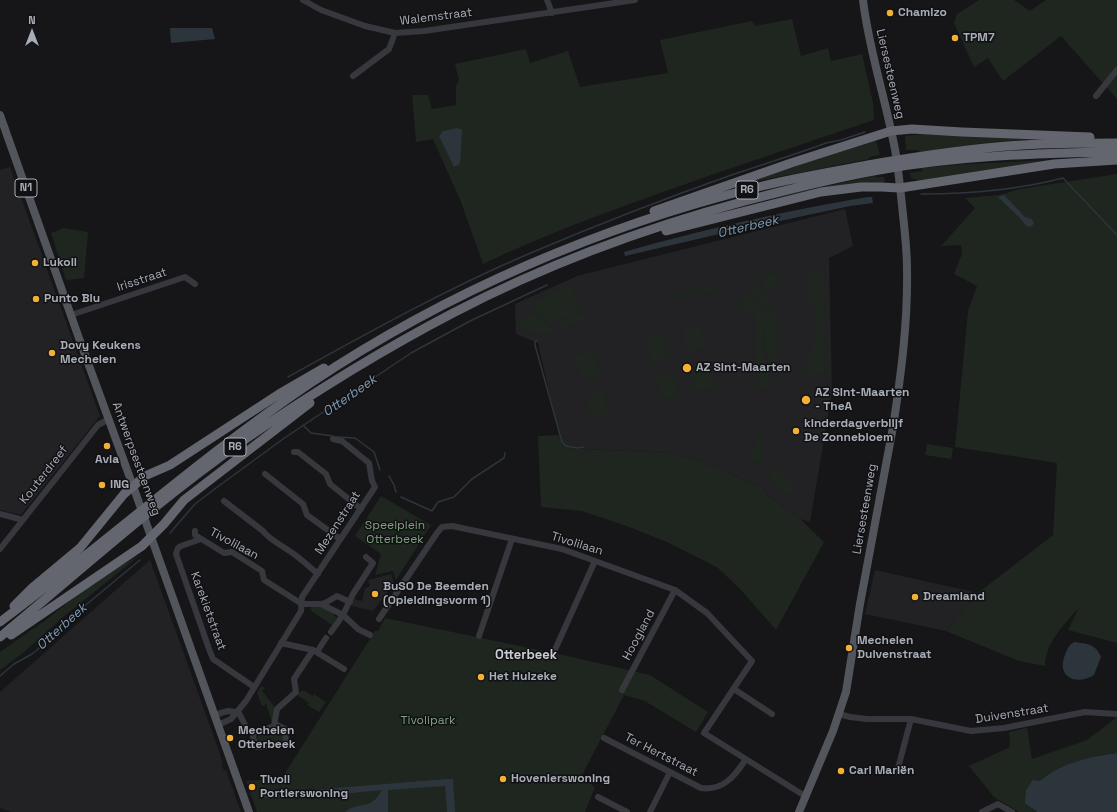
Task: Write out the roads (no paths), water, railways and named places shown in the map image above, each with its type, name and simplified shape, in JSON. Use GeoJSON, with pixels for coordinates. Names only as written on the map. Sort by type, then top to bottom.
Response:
{"type":"FeatureCollection","features":[{"type":"Feature","properties":{"kind":"highway"},"geometry":{"type":"LineString","coordinates":[[618,230],[628,222],[679,202],[791,163],[891,131],[912,129],[1117,138]]}},
{"type":"Feature","properties":{"kind":"highway","name":"R6"},"geometry":{"type":"LineString","coordinates":[[1,622],[155,504],[271,411],[315,381],[352,357],[439,308],[493,281],[546,258],[618,230],[674,211],[758,187],[881,166],[1021,145],[1117,142]]}},
{"type":"Feature","properties":{"kind":"highway","name":"R6"},"geometry":{"type":"LineString","coordinates":[[911,162],[1030,155],[1117,152]]}},
{"type":"Feature","properties":{"kind":"highway"},"geometry":{"type":"LineString","coordinates":[[622,239],[629,241],[821,192],[868,187],[900,188],[1054,164],[1117,160]]}},
{"type":"Feature","properties":{"kind":"highway","name":"R6"},"geometry":{"type":"LineString","coordinates":[[155,504],[243,441],[317,392],[382,351],[455,312],[561,263],[622,239],[693,216],[804,185],[881,166]]}},
{"type":"Feature","properties":{"kind":"highway"},"geometry":{"type":"LineString","coordinates":[[1,622],[32,588],[80,548],[114,505],[145,476],[170,465],[278,394],[342,359],[352,357]]}},
{"type":"Feature","properties":{"kind":"highway"},"geometry":{"type":"LineString","coordinates":[[0,643],[142,546],[164,524],[184,500],[309,403],[317,392]]}},
{"type":"Feature","properties":{"kind":"highway","name":"R6"},"geometry":{"type":"LineString","coordinates":[[0,638],[133,521]]}},
{"type":"Feature","properties":{"kind":"main road","name":"Liersesteenweg"},"geometry":{"type":"LineString","coordinates":[[799,812],[839,714],[849,678],[860,604],[893,427],[900,373],[907,270],[907,246],[899,178],[891,131],[870,46],[863,0]]}},
{"type":"Feature","properties":{"kind":"main road","name":"Antwerpsesteenweg"},"geometry":{"type":"LineString","coordinates":[[0,115],[249,812]]}},
{"type":"Feature","properties":{"kind":"street","name":"Walemstraat"},"geometry":{"type":"LineString","coordinates":[[304,0],[321,10],[365,26],[395,33],[424,31],[635,0]]}},
{"type":"Feature","properties":{"kind":"street"},"geometry":{"type":"LineString","coordinates":[[547,0],[552,13]]}},
{"type":"Feature","properties":{"kind":"street"},"geometry":{"type":"LineString","coordinates":[[353,76],[389,49],[395,33]]}},
{"type":"Feature","properties":{"kind":"street"},"geometry":{"type":"LineString","coordinates":[[1096,96],[1117,70]]}},
{"type":"Feature","properties":{"kind":"street","name":"Irisstraat"},"geometry":{"type":"LineString","coordinates":[[71,315],[185,277],[195,284]]}},
{"type":"Feature","properties":{"kind":"street","name":"Kouterdreef"},"geometry":{"type":"LineString","coordinates":[[0,549],[98,425],[109,419]]}},
{"type":"Feature","properties":{"kind":"street","name":"Mezenstraat"},"geometry":{"type":"LineString","coordinates":[[302,607],[302,597],[375,487],[372,481],[369,463],[342,442],[333,440]]}},
{"type":"Feature","properties":{"kind":"street"},"geometry":{"type":"LineString","coordinates":[[294,452],[298,452],[326,474],[330,484],[361,508]]}},
{"type":"Feature","properties":{"kind":"street"},"geometry":{"type":"LineString","coordinates":[[265,474],[303,504],[307,515],[340,539]]}},
{"type":"Feature","properties":{"kind":"street"},"geometry":{"type":"LineString","coordinates":[[224,501],[281,547],[288,550],[318,574]]}},
{"type":"Feature","properties":{"kind":"street"},"geometry":{"type":"LineString","coordinates":[[0,514],[23,520]]}},
{"type":"Feature","properties":{"kind":"street","name":"Tivolilaan"},"geometry":{"type":"LineString","coordinates":[[379,619],[437,533],[442,527],[452,526],[562,549],[675,590],[707,613],[752,660],[704,733],[805,796]]}},
{"type":"Feature","properties":{"kind":"street","name":"Tivolilaan"},"geometry":{"type":"LineString","coordinates":[[195,531],[195,535],[224,553],[232,552],[262,571],[264,580],[302,607]]}},
{"type":"Feature","properties":{"kind":"street","name":"Karekietstraat"},"geometry":{"type":"LineString","coordinates":[[201,539],[181,546],[178,548],[176,554],[211,654],[216,661],[254,687]]}},
{"type":"Feature","properties":{"kind":"street"},"geometry":{"type":"LineString","coordinates":[[479,636],[512,539]]}},
{"type":"Feature","properties":{"kind":"street"},"geometry":{"type":"LineString","coordinates":[[331,632],[343,615],[353,594],[373,563],[366,557]]}},
{"type":"Feature","properties":{"kind":"street"},"geometry":{"type":"LineString","coordinates":[[553,654],[595,561]]}},
{"type":"Feature","properties":{"kind":"street","name":"Hoogland"},"geometry":{"type":"LineString","coordinates":[[622,690],[675,590]]}},
{"type":"Feature","properties":{"kind":"street"},"geometry":{"type":"LineString","coordinates":[[218,725],[231,719],[246,701],[302,607],[321,604],[337,596],[350,602]]}},
{"type":"Feature","properties":{"kind":"street"},"geometry":{"type":"LineString","coordinates":[[321,604],[343,615],[358,629],[370,635]]}},
{"type":"Feature","properties":{"kind":"street"},"geometry":{"type":"LineString","coordinates":[[274,726],[277,709],[296,692],[294,679],[326,638]]}},
{"type":"Feature","properties":{"kind":"street"},"geometry":{"type":"LineString","coordinates":[[281,643],[315,651],[344,669]]}},
{"type":"Feature","properties":{"kind":"street"},"geometry":{"type":"LineString","coordinates":[[734,689],[772,714]]}},
{"type":"Feature","properties":{"kind":"street"},"geometry":{"type":"LineString","coordinates":[[214,715],[228,711],[237,711]]}},
{"type":"Feature","properties":{"kind":"street"},"geometry":{"type":"LineString","coordinates":[[237,711],[246,729],[254,733],[277,725],[285,729],[286,744],[257,747],[253,737],[254,733]]}},
{"type":"Feature","properties":{"kind":"street","name":"Duivenstraat"},"geometry":{"type":"LineString","coordinates":[[839,714],[867,719],[923,720],[955,729],[971,731],[1004,728],[1086,712],[1117,714]]}},
{"type":"Feature","properties":{"kind":"street"},"geometry":{"type":"LineString","coordinates":[[897,772],[911,719]]}},
{"type":"Feature","properties":{"kind":"street","name":"Ter Hertstraat"},"geometry":{"type":"LineString","coordinates":[[604,738],[701,788],[718,787],[733,778],[746,759]]}},
{"type":"Feature","properties":{"kind":"street"},"geometry":{"type":"LineString","coordinates":[[650,812],[670,772]]}},
{"type":"Feature","properties":{"kind":"street"},"geometry":{"type":"LineString","coordinates":[[598,797],[627,812]]}},
{"type":"Feature","properties":{"kind":"street"},"geometry":{"type":"LineString","coordinates":[[982,812],[998,804],[1012,812]]}},
{"type":"Feature","properties":{"kind":"water"},"geometry":{"type":"Polygon","coordinates":[[[170,28],[212,28],[215,39],[171,43],[170,28]]]}},
{"type":"Feature","properties":{"kind":"water"},"geometry":{"type":"Polygon","coordinates":[[[458,128],[462,130],[460,164],[454,167],[439,136],[443,131],[458,128]]]}},
{"type":"Feature","properties":{"kind":"water"},"geometry":{"type":"Polygon","coordinates":[[[1004,195],[1025,217],[1032,219],[1034,224],[1030,227],[1026,226],[1021,219],[998,197],[1004,195]]]}},
{"type":"Feature","properties":{"kind":"water"},"geometry":{"type":"Polygon","coordinates":[[[872,197],[873,203],[850,206],[625,256],[624,252],[745,221],[872,197]]]}},
{"type":"Feature","properties":{"kind":"water"},"geometry":{"type":"Polygon","coordinates":[[[1074,642],[1090,645],[1099,652],[1101,657],[1094,675],[1081,680],[1069,677],[1065,674],[1063,669],[1067,649],[1074,642]]]}},
{"type":"Feature","properties":{"kind":"water"},"geometry":{"type":"Polygon","coordinates":[[[1117,753],[1117,812],[1037,812],[1025,803],[1026,790],[1033,780],[1040,781],[1050,773],[1075,762],[1092,757],[1117,753]]]}},
{"type":"Feature","properties":{"kind":"water"},"geometry":{"type":"Polygon","coordinates":[[[453,779],[455,812],[447,812],[445,786],[388,790],[388,812],[345,812],[373,801],[378,797],[382,790],[332,795],[265,798],[264,794],[453,779]]]}},
{"type":"Feature","properties":{"kind":"waterway"},"geometry":{"type":"LineString","coordinates":[[288,377],[435,298],[526,255],[605,222],[710,182],[826,143],[865,132]]}},
{"type":"Feature","properties":{"kind":"waterway","name":"Otterbeek"},"geometry":{"type":"LineString","coordinates":[[921,194],[957,193],[1011,188],[1028,186],[1063,178],[1117,235]]}},
{"type":"Feature","properties":{"kind":"waterway","name":"Otterbeek"},"geometry":{"type":"LineString","coordinates":[[170,533],[195,504],[216,488],[283,439],[411,353],[470,321],[547,285]]}},
{"type":"Feature","properties":{"kind":"waterway"},"geometry":{"type":"LineString","coordinates":[[537,340],[535,345],[562,442],[566,446],[577,448],[584,447]]}},
{"type":"Feature","properties":{"kind":"waterway"},"geometry":{"type":"LineString","coordinates":[[304,426],[311,433],[333,436]]}},
{"type":"Feature","properties":{"kind":"waterway"},"geometry":{"type":"LineString","coordinates":[[337,437],[355,438],[374,452],[380,470]]}},
{"type":"Feature","properties":{"kind":"waterway"},"geometry":{"type":"LineString","coordinates":[[401,497],[432,511],[438,502],[454,497],[472,479],[504,458],[505,453]]}},
{"type":"Feature","properties":{"kind":"waterway"},"geometry":{"type":"LineString","coordinates":[[389,476],[396,492]]}},
{"type":"Feature","properties":{"kind":"waterway","name":"Otterbeek"},"geometry":{"type":"LineString","coordinates":[[0,676],[14,664],[32,654],[43,645],[52,633],[140,560]]}},
{"type":"Feature","properties":{"kind":"place","name":"Chamizo"},"geometry":{"type":"Point","coordinates":[890,13]}},
{"type":"Feature","properties":{"kind":"place","name":"TPM7"},"geometry":{"type":"Point","coordinates":[955,38]}},
{"type":"Feature","properties":{"kind":"place","name":"Lukoil"},"geometry":{"type":"Point","coordinates":[35,263]}},
{"type":"Feature","properties":{"kind":"place","name":"Punto Blu"},"geometry":{"type":"Point","coordinates":[36,299]}},
{"type":"Feature","properties":{"kind":"place","name":"Dovy Keukens Mechelen"},"geometry":{"type":"Point","coordinates":[52,353]}},
{"type":"Feature","properties":{"kind":"place","name":"AZ Sint-Maarten"},"geometry":{"type":"Point","coordinates":[687,368]}},
{"type":"Feature","properties":{"kind":"place","name":"AZ Sint-Maarten - TheA"},"geometry":{"type":"Point","coordinates":[806,400]}},
{"type":"Feature","properties":{"kind":"place","name":"kinderdagverblijf De Zonnebloem"},"geometry":{"type":"Point","coordinates":[796,431]}},
{"type":"Feature","properties":{"kind":"place","name":"Avia"},"geometry":{"type":"Point","coordinates":[107,446]}},
{"type":"Feature","properties":{"kind":"place","name":"ING"},"geometry":{"type":"Point","coordinates":[102,485]}},
{"type":"Feature","properties":{"kind":"place","name":"BuSO De Beemden (Opleidingsvorm 1)"},"geometry":{"type":"Point","coordinates":[375,594]}},
{"type":"Feature","properties":{"kind":"place","name":"Dreamland"},"geometry":{"type":"Point","coordinates":[915,597]}},
{"type":"Feature","properties":{"kind":"place","name":"Mechelen Duivenstraat"},"geometry":{"type":"Point","coordinates":[849,648]}},
{"type":"Feature","properties":{"kind":"place","name":"Het Huizeke"},"geometry":{"type":"Point","coordinates":[481,677]}},
{"type":"Feature","properties":{"kind":"place","name":"Mechelen Otterbeek"},"geometry":{"type":"Point","coordinates":[230,738]}},
{"type":"Feature","properties":{"kind":"place","name":"Carl Mariën"},"geometry":{"type":"Point","coordinates":[841,771]}},
{"type":"Feature","properties":{"kind":"place","name":"Hovenierswoning"},"geometry":{"type":"Point","coordinates":[503,779]}},
{"type":"Feature","properties":{"kind":"place","name":"Tivoli Portierswoning"},"geometry":{"type":"Point","coordinates":[252,787]}},
{"type":"Feature","properties":{"kind":"district","name":"Otterbeek"},"geometry":{"type":"Point","coordinates":[526,655]}},
{"type":"Feature","properties":{"kind":"park label","name":"Speelplein Otterbeek"},"geometry":{"type":"Point","coordinates":[395,533]}},
{"type":"Feature","properties":{"kind":"park label","name":"Tivolipark"},"geometry":{"type":"Point","coordinates":[428,721]}}]}
